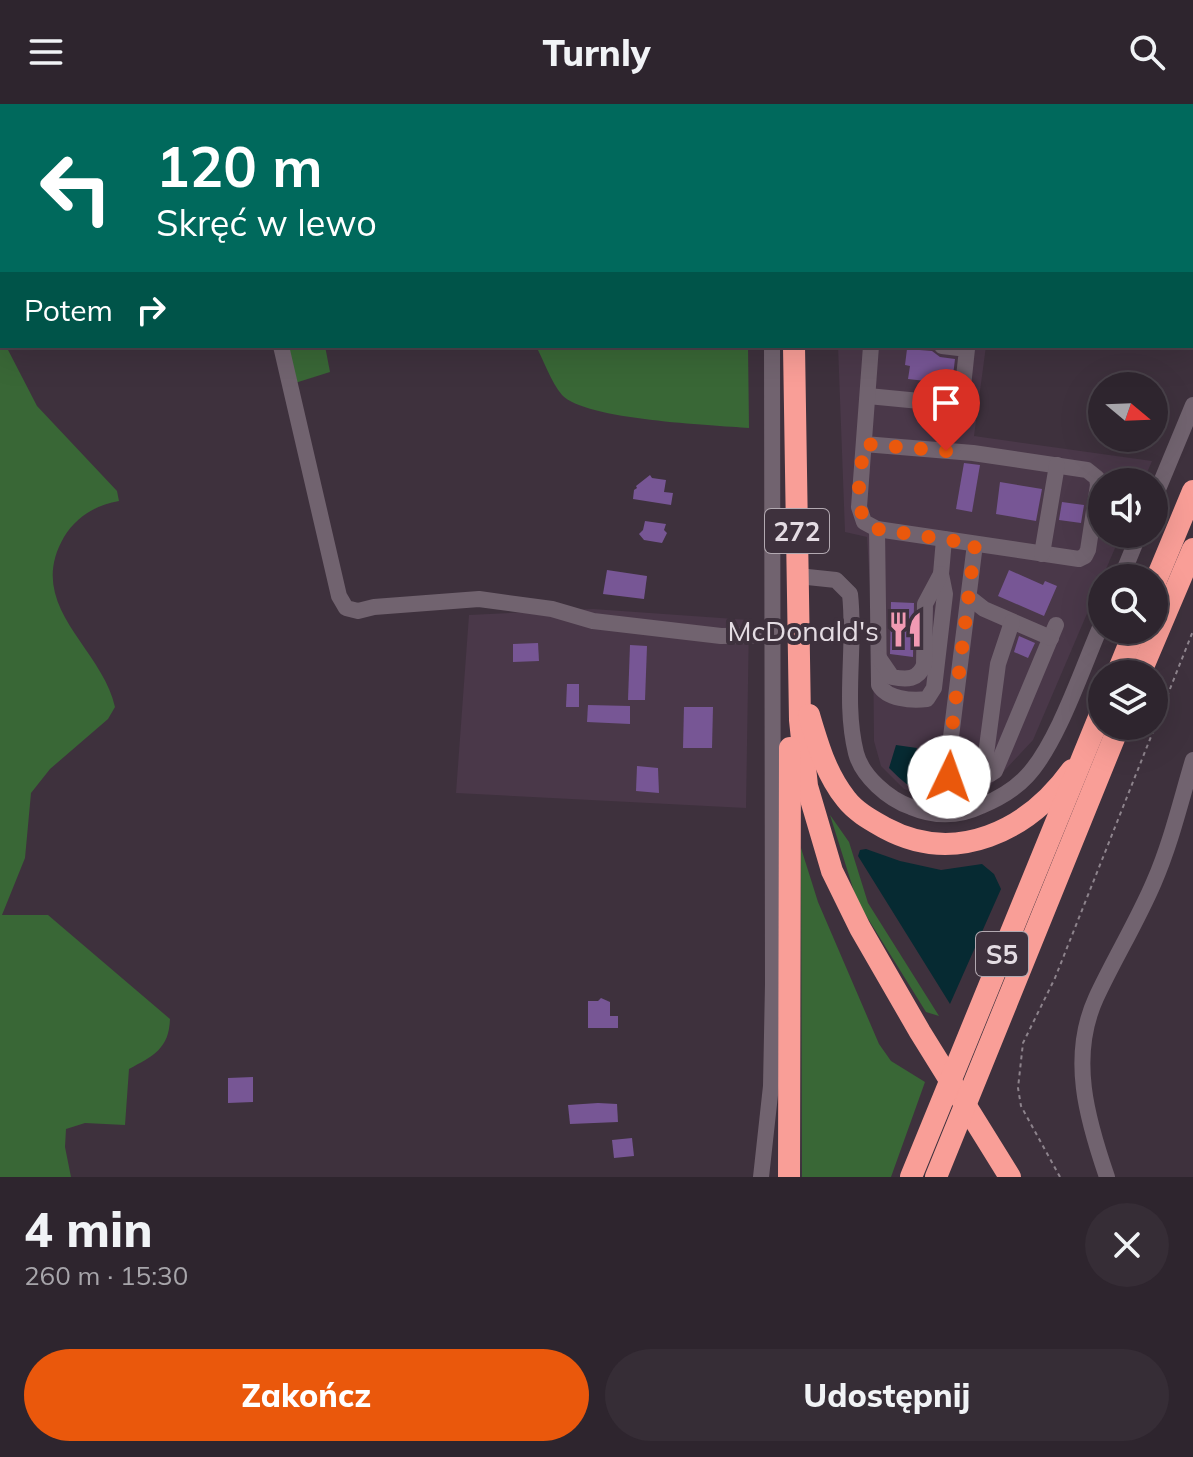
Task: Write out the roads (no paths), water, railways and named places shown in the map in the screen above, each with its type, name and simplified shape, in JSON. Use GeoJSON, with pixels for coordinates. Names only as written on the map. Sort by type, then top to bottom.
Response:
{"type":"FeatureCollection","features":[{"type":"Feature","properties":{"kind":"highway","name":"272"},"geometry":{"type":"LineString","coordinates":[[794,348],[799,683]]}},
{"type":"Feature","properties":{"kind":"highway"},"geometry":{"type":"LineString","coordinates":[[1163,564],[1193,491]]}},
{"type":"Feature","properties":{"kind":"highway"},"geometry":{"type":"LineString","coordinates":[[1146,660],[1193,549]]}},
{"type":"Feature","properties":{"kind":"highway"},"geometry":{"type":"LineString","coordinates":[[799,683],[828,774],[848,802],[864,816],[903,837],[937,845],[975,841],[1018,821],[1038,806],[1070,772],[1088,739]]}},
{"type":"Feature","properties":{"kind":"highway"},"geometry":{"type":"LineString","coordinates":[[799,683],[807,786],[832,871],[860,928],[920,1032],[1010,1177]]}},
{"type":"Feature","properties":{"kind":"highway"},"geometry":{"type":"LineString","coordinates":[[789,1177],[791,718],[799,683]]}},
{"type":"Feature","properties":{"kind":"highway","name":"S5"},"geometry":{"type":"LineString","coordinates":[[911,1177],[1090,740]]}},
{"type":"Feature","properties":{"kind":"highway","name":"S5"},"geometry":{"type":"LineString","coordinates":[[936,1177],[1113,740]]}},
{"type":"Feature","properties":{"kind":"street"},"geometry":{"type":"LineString","coordinates":[[281,348],[339,596],[346,608],[358,611],[374,607],[479,599],[552,609],[593,621],[721,636],[773,635]]}},
{"type":"Feature","properties":{"kind":"street"},"geometry":{"type":"LineString","coordinates":[[761,1177],[769,1114],[773,999],[772,348]]}},
{"type":"Feature","properties":{"kind":"street"},"geometry":{"type":"LineString","coordinates":[[864,444],[973,453],[1087,470],[1097,478],[1095,513],[1085,556],[1079,559],[877,529],[864,522],[859,507],[871,348]]}},
{"type":"Feature","properties":{"kind":"street"},"geometry":{"type":"LineString","coordinates":[[868,396],[961,405],[967,349],[959,348]]}},
{"type":"Feature","properties":{"kind":"street"},"geometry":{"type":"LineString","coordinates":[[1167,468],[1193,405]]}},
{"type":"Feature","properties":{"kind":"street"},"geometry":{"type":"LineString","coordinates":[[1042,554],[1057,465]]}},
{"type":"Feature","properties":{"kind":"street"},"geometry":{"type":"LineString","coordinates":[[877,529],[878,680],[884,693],[921,700],[929,696],[934,688],[945,594],[941,574],[944,539]]}},
{"type":"Feature","properties":{"kind":"street"},"geometry":{"type":"LineString","coordinates":[[970,598],[984,609],[1012,622],[1054,632],[999,765],[983,777],[955,781],[949,777],[947,769],[964,652],[975,544]]}},
{"type":"Feature","properties":{"kind":"street"},"geometry":{"type":"LineString","coordinates":[[878,657],[895,685],[913,686],[919,681],[924,665],[925,604],[941,574]]}},
{"type":"Feature","properties":{"kind":"street"},"geometry":{"type":"LineString","coordinates":[[798,576],[836,580],[850,594],[851,721],[857,755],[869,777],[904,805],[945,816],[969,812],[993,801],[1027,776],[1053,736],[1093,644]]}},
{"type":"Feature","properties":{"kind":"street"},"geometry":{"type":"LineString","coordinates":[[983,777],[998,664],[1012,622]]}},
{"type":"Feature","properties":{"kind":"street"},"geometry":{"type":"LineString","coordinates":[[1107,1177],[1085,1101],[1082,1062],[1087,1027],[1095,1001],[1155,880],[1193,760]]}},
{"type":"Feature","properties":{"kind":"water"},"geometry":{"type":"Polygon","coordinates":[[[896,745],[917,748],[908,773],[919,782],[932,785],[932,792],[914,788],[889,768],[896,745]]]}},
{"type":"Feature","properties":{"kind":"water"},"geometry":{"type":"Polygon","coordinates":[[[866,849],[941,870],[982,864],[994,874],[1001,889],[950,1004],[858,856],[860,850],[866,849]]]}},
{"type":"Feature","properties":{"kind":"place","name":"McDonald's"},"geometry":{"type":"Point","coordinates":[905,630]}}]}
